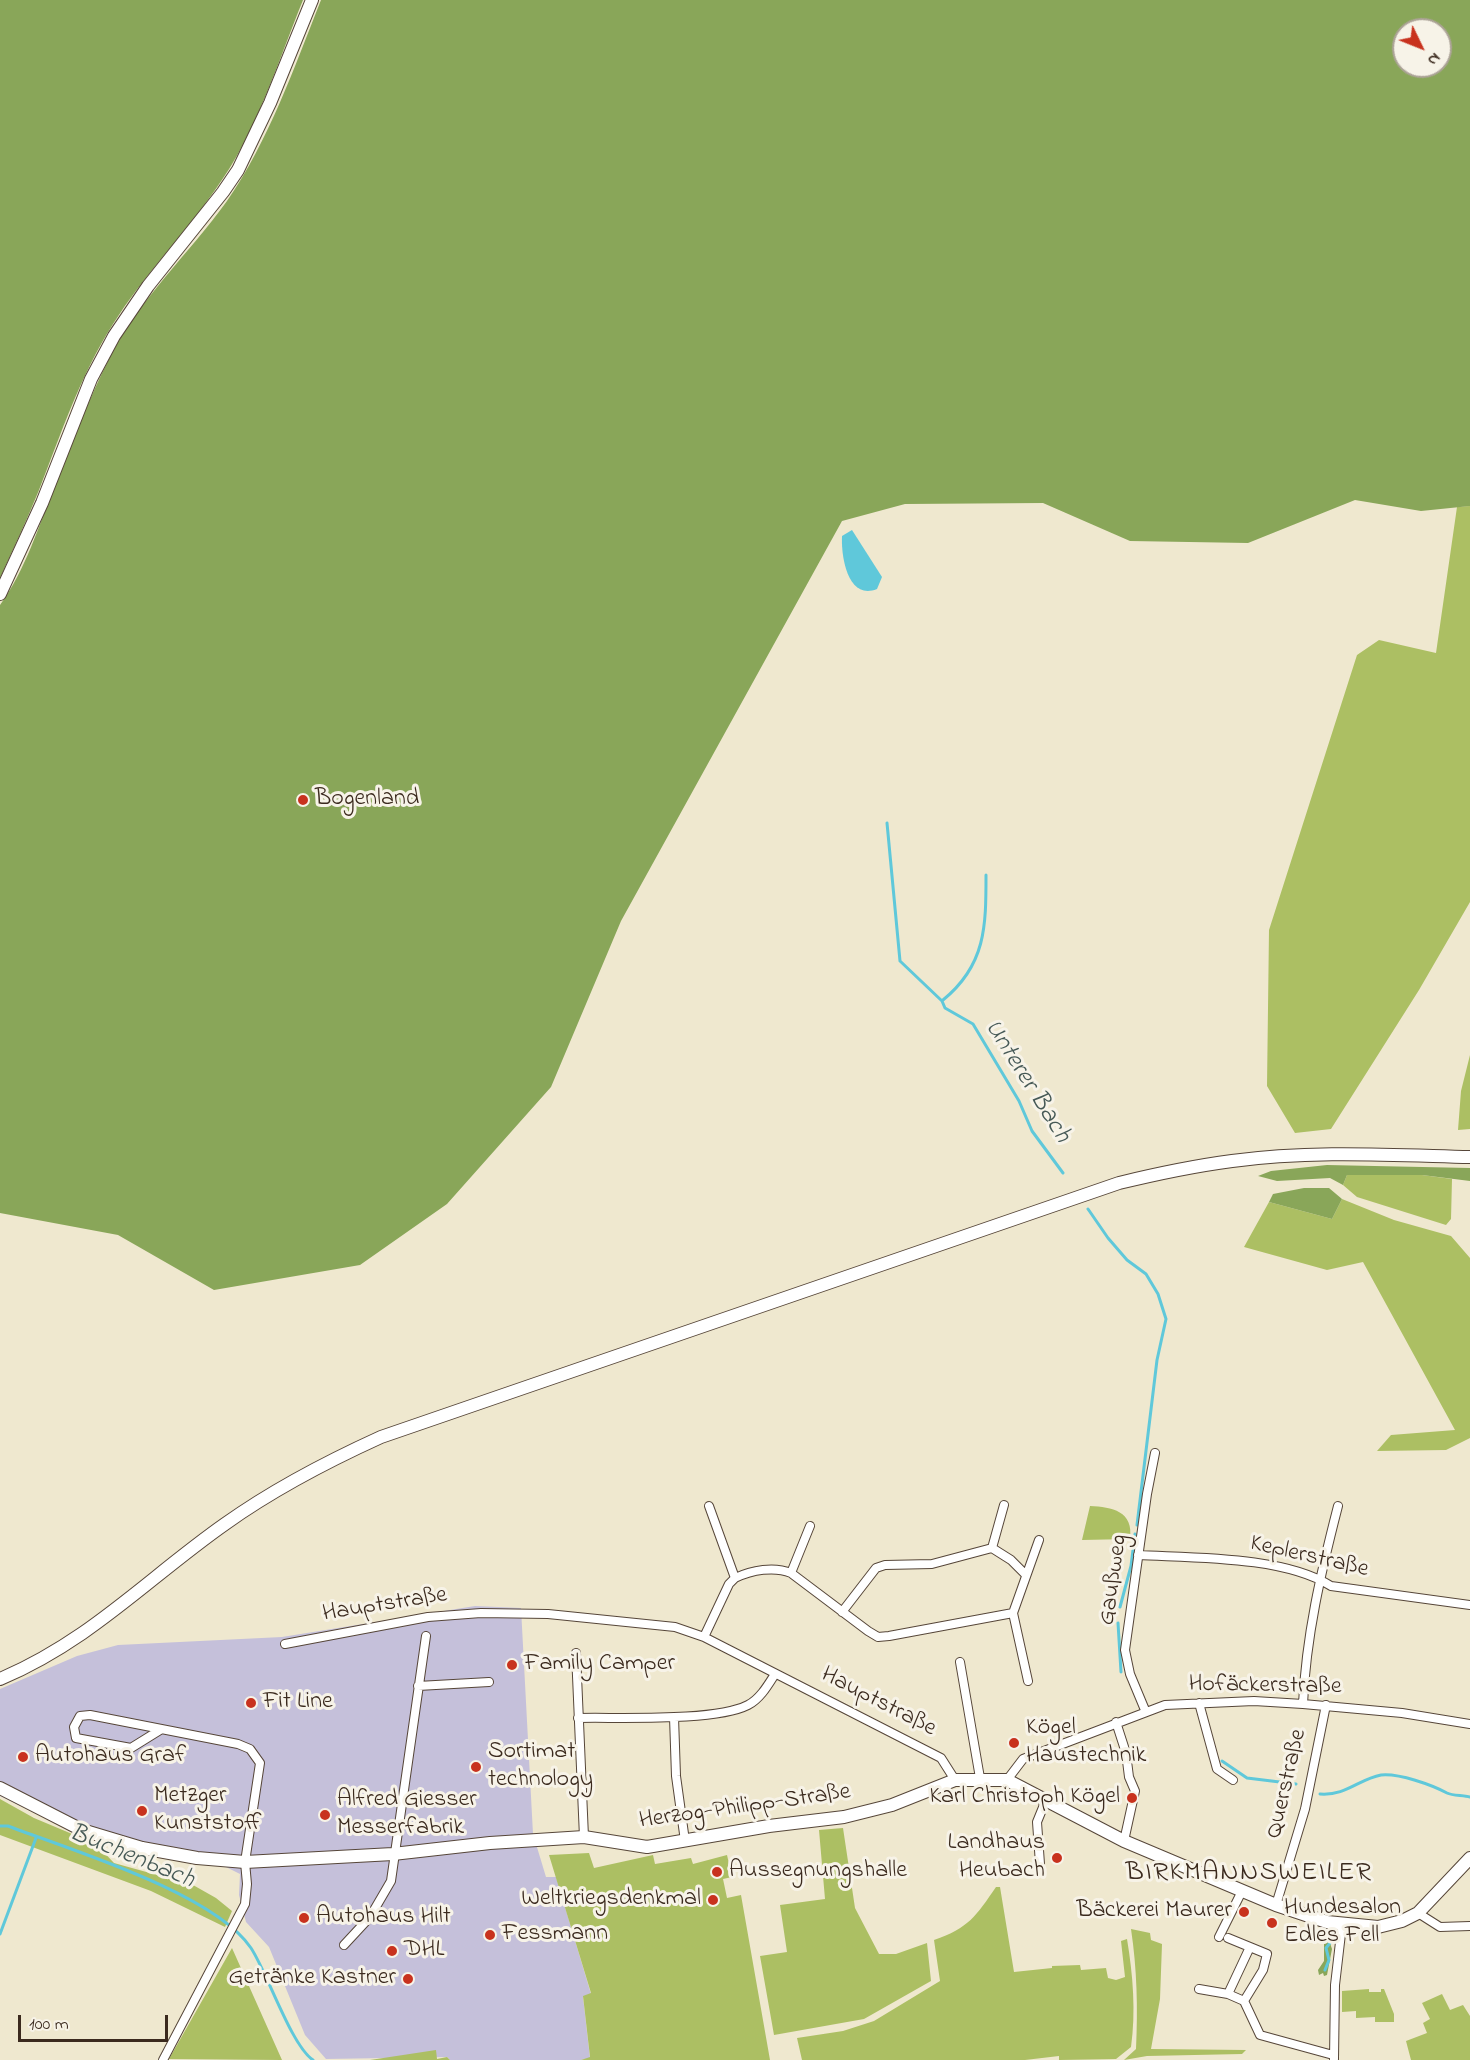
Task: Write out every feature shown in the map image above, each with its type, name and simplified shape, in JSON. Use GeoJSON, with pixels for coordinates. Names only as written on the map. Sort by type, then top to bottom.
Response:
{"type":"FeatureCollection","features":[{"type":"Feature","properties":{"kind":"street"},"geometry":{"type":"LineString","coordinates":[[0,594],[42,503],[91,379],[114,336],[147,286],[223,192],[237,170],[270,103],[312,0]]}},
{"type":"Feature","properties":{"kind":"street"},"geometry":{"type":"LineString","coordinates":[[0,1679],[68,1645],[224,1525],[262,1499],[303,1474],[381,1437],[1119,1183],[1176,1169],[1234,1160],[1349,1154],[1470,1157]]}},
{"type":"Feature","properties":{"kind":"street","name":"Gaußweg"},"geometry":{"type":"LineString","coordinates":[[1145,1710],[1130,1674],[1125,1650],[1155,1453]]}},
{"type":"Feature","properties":{"kind":"street"},"geometry":{"type":"LineString","coordinates":[[992,1548],[1004,1505]]}},
{"type":"Feature","properties":{"kind":"street"},"geometry":{"type":"LineString","coordinates":[[709,1506],[735,1578]]}},
{"type":"Feature","properties":{"kind":"street"},"geometry":{"type":"LineString","coordinates":[[1303,1704],[1305,1659],[1319,1578],[1338,1506]]}},
{"type":"Feature","properties":{"kind":"street"},"geometry":{"type":"LineString","coordinates":[[791,1573],[810,1526]]}},
{"type":"Feature","properties":{"kind":"street"},"geometry":{"type":"LineString","coordinates":[[1028,1681],[1013,1613],[1039,1540]]}},
{"type":"Feature","properties":{"kind":"street"},"geometry":{"type":"LineString","coordinates":[[842,1612],[876,1568],[885,1565],[932,1564],[992,1548],[1011,1560],[1026,1575]]}},
{"type":"Feature","properties":{"kind":"street","name":"Keplerstraße"},"geometry":{"type":"LineString","coordinates":[[1138,1554],[1255,1563],[1319,1578],[1332,1586],[1470,1605]]}},
{"type":"Feature","properties":{"kind":"street"},"geometry":{"type":"LineString","coordinates":[[704,1637],[729,1584],[735,1578],[746,1573],[780,1569],[791,1573],[878,1637],[953,1626],[1013,1613]]}},
{"type":"Feature","properties":{"kind":"street","name":"Hauptstraße"},"geometry":{"type":"LineString","coordinates":[[285,1644],[428,1617],[481,1613],[548,1614],[664,1626],[704,1637],[941,1758],[955,1780]]}},
{"type":"Feature","properties":{"kind":"street"},"geometry":{"type":"LineString","coordinates":[[344,1945],[370,1917],[391,1881],[393,1854],[426,1636]]}},
{"type":"Feature","properties":{"kind":"street"},"geometry":{"type":"LineString","coordinates":[[576,1653],[584,1837]]}},
{"type":"Feature","properties":{"kind":"street"},"geometry":{"type":"LineString","coordinates":[[960,1662],[980,1778]]}},
{"type":"Feature","properties":{"kind":"street"},"geometry":{"type":"LineString","coordinates":[[578,1718],[674,1717],[731,1711],[750,1705],[775,1674]]}},
{"type":"Feature","properties":{"kind":"street"},"geometry":{"type":"LineString","coordinates":[[418,1686],[489,1683]]}},
{"type":"Feature","properties":{"kind":"street","name":"Hofäckerstraße"},"geometry":{"type":"LineString","coordinates":[[1007,1780],[1023,1758],[1145,1710],[1165,1705],[1254,1701],[1303,1704],[1470,1724]]}},
{"type":"Feature","properties":{"kind":"street"},"geometry":{"type":"LineString","coordinates":[[1199,1703],[1218,1768],[1233,1780]]}},
{"type":"Feature","properties":{"kind":"street","name":"Querstraße"},"geometry":{"type":"LineString","coordinates":[[1276,1905],[1305,1809],[1326,1706]]}},
{"type":"Feature","properties":{"kind":"street"},"geometry":{"type":"LineString","coordinates":[[160,1730],[131,1748],[76,1738],[74,1727],[80,1716],[90,1715],[238,1744],[257,1755],[260,1763],[260,1775],[244,1862],[247,1884],[245,1904],[181,2021],[163,2060]]}},
{"type":"Feature","properties":{"kind":"street"},"geometry":{"type":"LineString","coordinates":[[674,1717],[676,1776],[686,1841]]}},
{"type":"Feature","properties":{"kind":"street"},"geometry":{"type":"LineString","coordinates":[[1116,1722],[1126,1753],[1129,1777],[1135,1791],[1124,1841]]}},
{"type":"Feature","properties":{"kind":"street"},"geometry":{"type":"LineString","coordinates":[[955,1780],[980,1778],[1007,1780],[1124,1841],[1276,1905],[1342,1925],[1378,1927],[1402,1921],[1418,1913],[1470,1858]]}},
{"type":"Feature","properties":{"kind":"street","name":"Herzog-Philipp-Straße"},"geometry":{"type":"LineString","coordinates":[[0,1788],[82,1830],[142,1848],[197,1858],[244,1862],[393,1854],[490,1843],[584,1837],[647,1847],[769,1826],[844,1817],[892,1805],[955,1780]]}},
{"type":"Feature","properties":{"kind":"street"},"geometry":{"type":"LineString","coordinates":[[1040,1864],[1037,1822],[1046,1800]]}},
{"type":"Feature","properties":{"kind":"street"},"geometry":{"type":"LineString","coordinates":[[1242,1891],[1224,1937],[1267,1954],[1263,1970],[1244,2001]]}},
{"type":"Feature","properties":{"kind":"street"},"geometry":{"type":"LineString","coordinates":[[1418,1913],[1440,1927],[1470,1926]]}},
{"type":"Feature","properties":{"kind":"street"},"geometry":{"type":"LineString","coordinates":[[1199,1989],[1228,1994],[1244,2001],[1260,2035],[1334,2057],[1335,1985],[1342,1925]]}},
{"type":"Feature","properties":{"kind":"street"},"geometry":{"type":"LineString","coordinates":[[1228,1994],[1250,1947]]}},
{"type":"Feature","properties":{"kind":"shaded area"},"geometry":{"type":"Polygon","coordinates":[[[475,1606],[521,1608],[533,1834],[546,1877],[556,1877],[591,1994],[583,1997],[590,2058],[581,2060],[450,2060],[447,2057],[326,2059],[305,2035],[269,1947],[246,1922],[239,1895],[240,1874],[220,1864],[77,1833],[0,1796],[0,1689],[77,1656],[118,1645],[282,1637],[475,1606]]]}},
{"type":"Feature","properties":{"kind":"green space"},"geometry":{"type":"Polygon","coordinates":[[[0,0],[303,0],[265,98],[242,146],[203,207],[125,306],[101,344],[72,406],[0,578],[0,0]]]}},
{"type":"Feature","properties":{"kind":"green space"},"geometry":{"type":"Polygon","coordinates":[[[321,0],[1470,0],[1470,506],[1421,511],[1355,500],[1248,543],[1130,541],[1043,503],[905,504],[842,521],[621,921],[551,1087],[447,1204],[360,1265],[214,1290],[118,1235],[0,1213],[0,605],[24,562],[81,421],[110,357],[150,296],[227,201],[256,153],[280,103],[321,0]]]}},
{"type":"Feature","properties":{"kind":"green space"},"geometry":{"type":"Polygon","coordinates":[[[1470,506],[1470,902],[1419,990],[1331,1129],[1295,1133],[1267,1086],[1269,930],[1357,655],[1379,640],[1436,653],[1457,507],[1470,506]]]}},
{"type":"Feature","properties":{"kind":"green space"},"geometry":{"type":"Polygon","coordinates":[[[1470,1055],[1470,1129],[1458,1130],[1461,1091],[1470,1055]]]}},
{"type":"Feature","properties":{"kind":"green space"},"geometry":{"type":"Polygon","coordinates":[[[1327,1165],[1470,1168],[1470,1181],[1422,1175],[1347,1175],[1343,1185],[1330,1178],[1277,1181],[1258,1176],[1271,1171],[1327,1165]]]}},
{"type":"Feature","properties":{"kind":"green space"},"geometry":{"type":"Polygon","coordinates":[[[1347,1175],[1422,1175],[1452,1179],[1451,1219],[1446,1225],[1357,1197],[1343,1185],[1347,1175]]]}},
{"type":"Feature","properties":{"kind":"green space"},"geometry":{"type":"Polygon","coordinates":[[[1304,1188],[1329,1188],[1342,1199],[1332,1219],[1269,1202],[1273,1194],[1304,1188]]]}},
{"type":"Feature","properties":{"kind":"green space"},"geometry":{"type":"Polygon","coordinates":[[[1342,1199],[1394,1220],[1451,1236],[1470,1258],[1470,1438],[1446,1450],[1377,1451],[1391,1435],[1455,1430],[1363,1262],[1327,1270],[1244,1247],[1269,1202],[1332,1219],[1342,1199]]]}},
{"type":"Feature","properties":{"kind":"green space"},"geometry":{"type":"Polygon","coordinates":[[[1090,1506],[1120,1512],[1129,1522],[1130,1539],[1082,1540],[1090,1506]]]}},
{"type":"Feature","properties":{"kind":"green space"},"geometry":{"type":"Polygon","coordinates":[[[0,1799],[34,1818],[96,1844],[114,1863],[193,1885],[216,1898],[232,1911],[225,1927],[151,1891],[0,1835],[0,1799]]]}},
{"type":"Feature","properties":{"kind":"green space"},"geometry":{"type":"Polygon","coordinates":[[[843,1828],[855,1908],[879,1954],[896,1954],[927,1943],[931,1981],[864,2019],[774,2035],[760,1956],[787,1952],[780,1905],[825,1899],[819,1830],[843,1828]]]}},
{"type":"Feature","properties":{"kind":"green space"},"geometry":{"type":"Polygon","coordinates":[[[589,1853],[594,1868],[653,1855],[655,1864],[691,1858],[693,1864],[727,1855],[732,1877],[723,1879],[727,1898],[741,1895],[770,2060],[581,2060],[590,2057],[583,1996],[591,1993],[549,1855],[589,1853]]]}},
{"type":"Feature","properties":{"kind":"green space"},"geometry":{"type":"Polygon","coordinates":[[[996,1887],[1000,1887],[1014,1972],[1052,1968],[1052,1966],[1080,1965],[1081,1970],[1106,1968],[1108,1978],[1116,1980],[1125,1977],[1121,1941],[1127,1939],[1133,1993],[1131,2047],[1116,2059],[1059,2060],[1059,2056],[1025,2060],[802,2060],[797,2038],[843,2031],[874,2021],[940,1981],[934,1940],[964,1926],[983,1906],[996,1887]]]}},
{"type":"Feature","properties":{"kind":"green space"},"geometry":{"type":"Polygon","coordinates":[[[1131,1929],[1150,1933],[1151,1940],[1162,1944],[1160,1999],[1151,2049],[1246,2050],[1242,2054],[1147,2056],[1124,2060],[1136,2049],[1135,1959],[1131,1929]]]}},
{"type":"Feature","properties":{"kind":"green space"},"geometry":{"type":"Polygon","coordinates":[[[1328,1937],[1332,1949],[1327,1975],[1324,1976],[1323,1973],[1319,1975],[1318,1970],[1324,1961],[1324,1938],[1328,1937]]]}},
{"type":"Feature","properties":{"kind":"green space"},"geometry":{"type":"Polygon","coordinates":[[[232,1948],[282,2060],[169,2059],[232,1948]]]}},
{"type":"Feature","properties":{"kind":"green space"},"geometry":{"type":"Polygon","coordinates":[[[1369,1989],[1369,1992],[1381,1992],[1381,1989],[1384,1989],[1394,2014],[1394,2022],[1375,2022],[1375,2017],[1356,2018],[1356,2011],[1342,2012],[1342,1991],[1369,1989]]]}},
{"type":"Feature","properties":{"kind":"green space"},"geometry":{"type":"Polygon","coordinates":[[[1442,1994],[1450,2010],[1463,2005],[1470,2016],[1470,2060],[1411,2060],[1406,2041],[1427,2033],[1423,2023],[1430,2019],[1422,2003],[1442,1994]]]}},
{"type":"Feature","properties":{"kind":"green space"},"geometry":{"type":"Polygon","coordinates":[[[436,2050],[437,2059],[447,2057],[450,2060],[370,2060],[436,2050]]]}},
{"type":"Feature","properties":{"kind":"water"},"geometry":{"type":"Polygon","coordinates":[[[852,530],[882,577],[877,589],[867,591],[859,588],[852,583],[848,574],[843,554],[842,536],[852,530]]]}},
{"type":"Feature","properties":{"kind":"waterway","name":"Unterer Bach"},"geometry":{"type":"LineString","coordinates":[[887,823],[900,961],[942,1001],[945,1008],[973,1024],[1019,1101],[1032,1131],[1063,1173]]}},
{"type":"Feature","properties":{"kind":"waterway"},"geometry":{"type":"LineString","coordinates":[[943,1000],[957,987],[976,959],[984,928],[986,875]]}},
{"type":"Feature","properties":{"kind":"waterway","name":"Unterer Bach"},"geometry":{"type":"LineString","coordinates":[[1088,1209],[1127,1260],[1146,1274],[1158,1294],[1166,1319],[1157,1360],[1137,1525]]}},
{"type":"Feature","properties":{"kind":"waterway","name":"Unterer Bach"},"geometry":{"type":"LineString","coordinates":[[1120,1607],[1131,1566],[1135,1534]]}},
{"type":"Feature","properties":{"kind":"waterway","name":"Unterer Bach"},"geometry":{"type":"LineString","coordinates":[[1118,1623],[1121,1672]]}},
{"type":"Feature","properties":{"kind":"waterway","name":"Unterer Bach"},"geometry":{"type":"LineString","coordinates":[[1222,1761],[1247,1778],[1296,1784]]}},
{"type":"Feature","properties":{"kind":"waterway","name":"Unterer Bach"},"geometry":{"type":"LineString","coordinates":[[1320,1794],[1345,1790],[1373,1777],[1388,1775],[1415,1780],[1449,1794],[1470,1797]]}},
{"type":"Feature","properties":{"kind":"waterway","name":"Buchenbach"},"geometry":{"type":"LineString","coordinates":[[0,1826],[8,1826],[139,1875],[206,1909],[233,1928],[251,1948],[296,2040],[313,2060]]}},
{"type":"Feature","properties":{"kind":"waterway"},"geometry":{"type":"LineString","coordinates":[[0,1934],[36,1838]]}},
{"type":"Feature","properties":{"kind":"waterway"},"geometry":{"type":"LineString","coordinates":[[1325,1970],[1329,1960],[1326,1948],[1330,1943],[1329,1940]]}},
{"type":"Feature","properties":{"kind":"place","name":"Bogenland"},"geometry":{"type":"Point","coordinates":[303,800]}},
{"type":"Feature","properties":{"kind":"place","name":"Family Camper"},"geometry":{"type":"Point","coordinates":[512,1665]}},
{"type":"Feature","properties":{"kind":"place","name":"Fit Line"},"geometry":{"type":"Point","coordinates":[251,1703]}},
{"type":"Feature","properties":{"kind":"place","name":"Kögel Haustechnik"},"geometry":{"type":"Point","coordinates":[1014,1743]}},
{"type":"Feature","properties":{"kind":"place","name":"Autohaus Graf"},"geometry":{"type":"Point","coordinates":[23,1757]}},
{"type":"Feature","properties":{"kind":"place","name":"Sortimat technology"},"geometry":{"type":"Point","coordinates":[476,1767]}},
{"type":"Feature","properties":{"kind":"place","name":"Karl Christoph Kögel"},"geometry":{"type":"Point","coordinates":[1132,1798]}},
{"type":"Feature","properties":{"kind":"place","name":"Metzger Kunststoff"},"geometry":{"type":"Point","coordinates":[142,1811]}},
{"type":"Feature","properties":{"kind":"place","name":"Alfred Giesser Messerfabrik"},"geometry":{"type":"Point","coordinates":[325,1815]}},
{"type":"Feature","properties":{"kind":"place","name":"Landhaus Heubach"},"geometry":{"type":"Point","coordinates":[1057,1858]}},
{"type":"Feature","properties":{"kind":"place","name":"Aussegnungshalle"},"geometry":{"type":"Point","coordinates":[717,1872]}},
{"type":"Feature","properties":{"kind":"place","name":"Weltkriegsdenkmal"},"geometry":{"type":"Point","coordinates":[713,1900]}},
{"type":"Feature","properties":{"kind":"place","name":"Bäckerei Maurer"},"geometry":{"type":"Point","coordinates":[1244,1912]}},
{"type":"Feature","properties":{"kind":"place","name":"Autohaus Hilt"},"geometry":{"type":"Point","coordinates":[304,1918]}},
{"type":"Feature","properties":{"kind":"place","name":"Hundesalon Edles Fell"},"geometry":{"type":"Point","coordinates":[1272,1923]}},
{"type":"Feature","properties":{"kind":"place","name":"Fessmann"},"geometry":{"type":"Point","coordinates":[490,1935]}},
{"type":"Feature","properties":{"kind":"place","name":"DHL"},"geometry":{"type":"Point","coordinates":[392,1951]}},
{"type":"Feature","properties":{"kind":"place","name":"Getränke Kastner"},"geometry":{"type":"Point","coordinates":[408,1979]}},
{"type":"Feature","properties":{"kind":"district","name":"BIRKMANNSWEILER"},"geometry":{"type":"Point","coordinates":[1249,1875]}}]}
